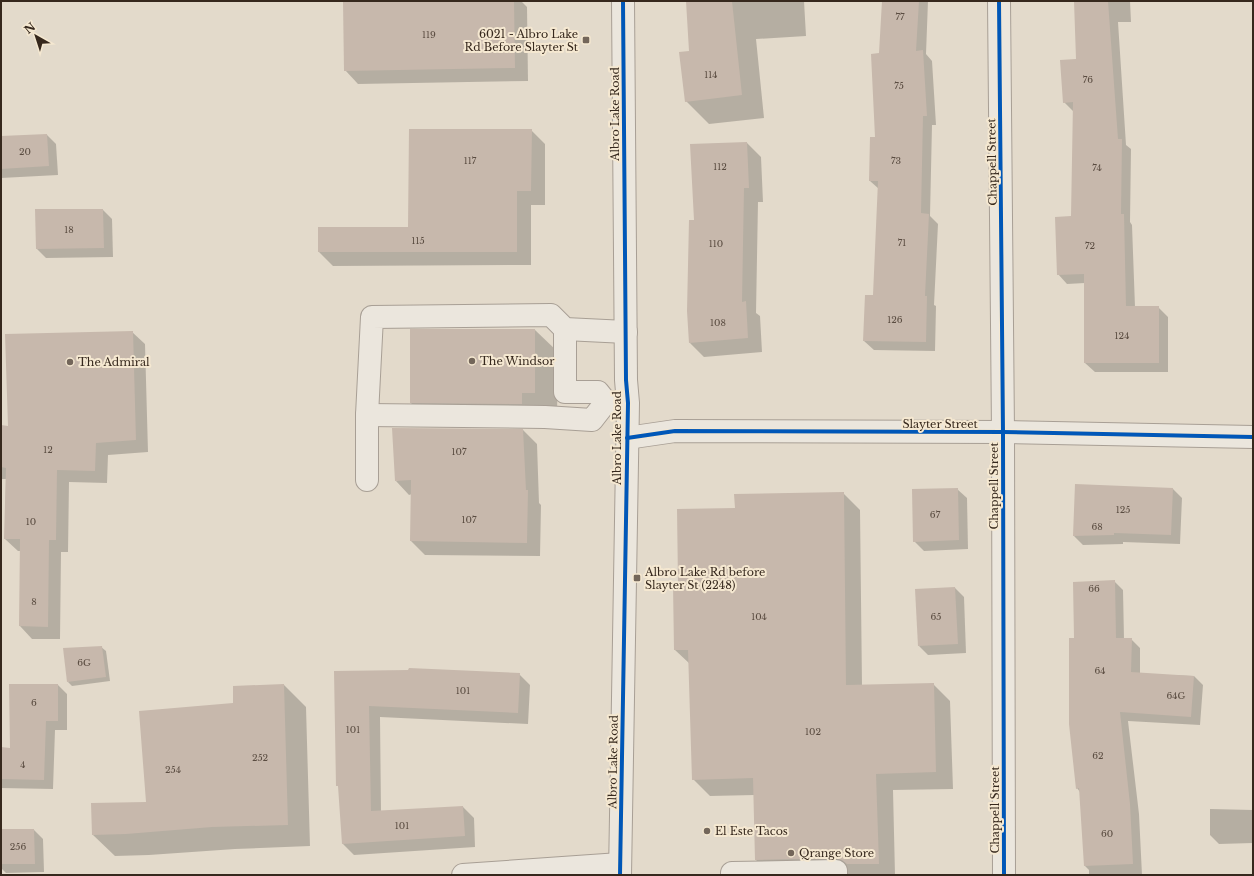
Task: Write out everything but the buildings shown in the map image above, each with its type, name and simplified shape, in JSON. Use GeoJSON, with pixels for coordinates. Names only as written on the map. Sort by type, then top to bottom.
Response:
{"type":"FeatureCollection","features":[{"type":"Feature","properties":{"kind":"street","name":"Albro Lake Road"},"geometry":{"type":"LineString","coordinates":[[620,870],[628,403],[623,1]]}},
{"type":"Feature","properties":{"kind":"street","name":"Chappell Street"},"geometry":{"type":"LineString","coordinates":[[999,1],[1003,432],[1004,875]]}},
{"type":"Feature","properties":{"kind":"street"},"geometry":{"type":"LineString","coordinates":[[367,480],[367,416],[372,317],[551,315],[565,329],[626,332]]}},
{"type":"Feature","properties":{"kind":"street"},"geometry":{"type":"LineString","coordinates":[[565,329],[564,392],[598,392],[606,402],[628,403]]}},
{"type":"Feature","properties":{"kind":"street"},"geometry":{"type":"LineString","coordinates":[[367,416],[545,417],[592,420],[606,402]]}},
{"type":"Feature","properties":{"kind":"street","name":"Slayter Street"},"geometry":{"type":"LineString","coordinates":[[627,438],[675,431],[1003,432],[1253,437]]}},
{"type":"Feature","properties":{"kind":"street"},"geometry":{"type":"LineString","coordinates":[[463,875],[620,870]]}},
{"type":"Feature","properties":{"kind":"street"},"geometry":{"type":"LineString","coordinates":[[732,875],[732,873],[836,871],[836,875]]}},
{"type":"Feature","properties":{"kind":"cycle path"},"geometry":{"type":"LineString","coordinates":[[620,875],[628,403],[626,380],[623,1]]}},
{"type":"Feature","properties":{"kind":"cycle path"},"geometry":{"type":"LineString","coordinates":[[999,1],[1003,432],[1004,875]]}},
{"type":"Feature","properties":{"kind":"cycle path"},"geometry":{"type":"LineString","coordinates":[[627,438],[675,431],[1003,432],[1253,437]]}},
{"type":"Feature","properties":{"kind":"place","name":"6021 - Albro Lake Rd Before Slayter St"},"geometry":{"type":"Point","coordinates":[586,40]}},
{"type":"Feature","properties":{"kind":"place","name":"The Windsor"},"geometry":{"type":"Point","coordinates":[472,361]}},
{"type":"Feature","properties":{"kind":"place","name":"The Admiral"},"geometry":{"type":"Point","coordinates":[70,362]}},
{"type":"Feature","properties":{"kind":"place","name":"Albro Lake Rd before Slayter St (2248)"},"geometry":{"type":"Point","coordinates":[637,578]}},
{"type":"Feature","properties":{"kind":"place","name":"El Este Tacos"},"geometry":{"type":"Point","coordinates":[707,831]}},
{"type":"Feature","properties":{"kind":"place","name":"Qrange Store"},"geometry":{"type":"Point","coordinates":[791,853]}}]}
